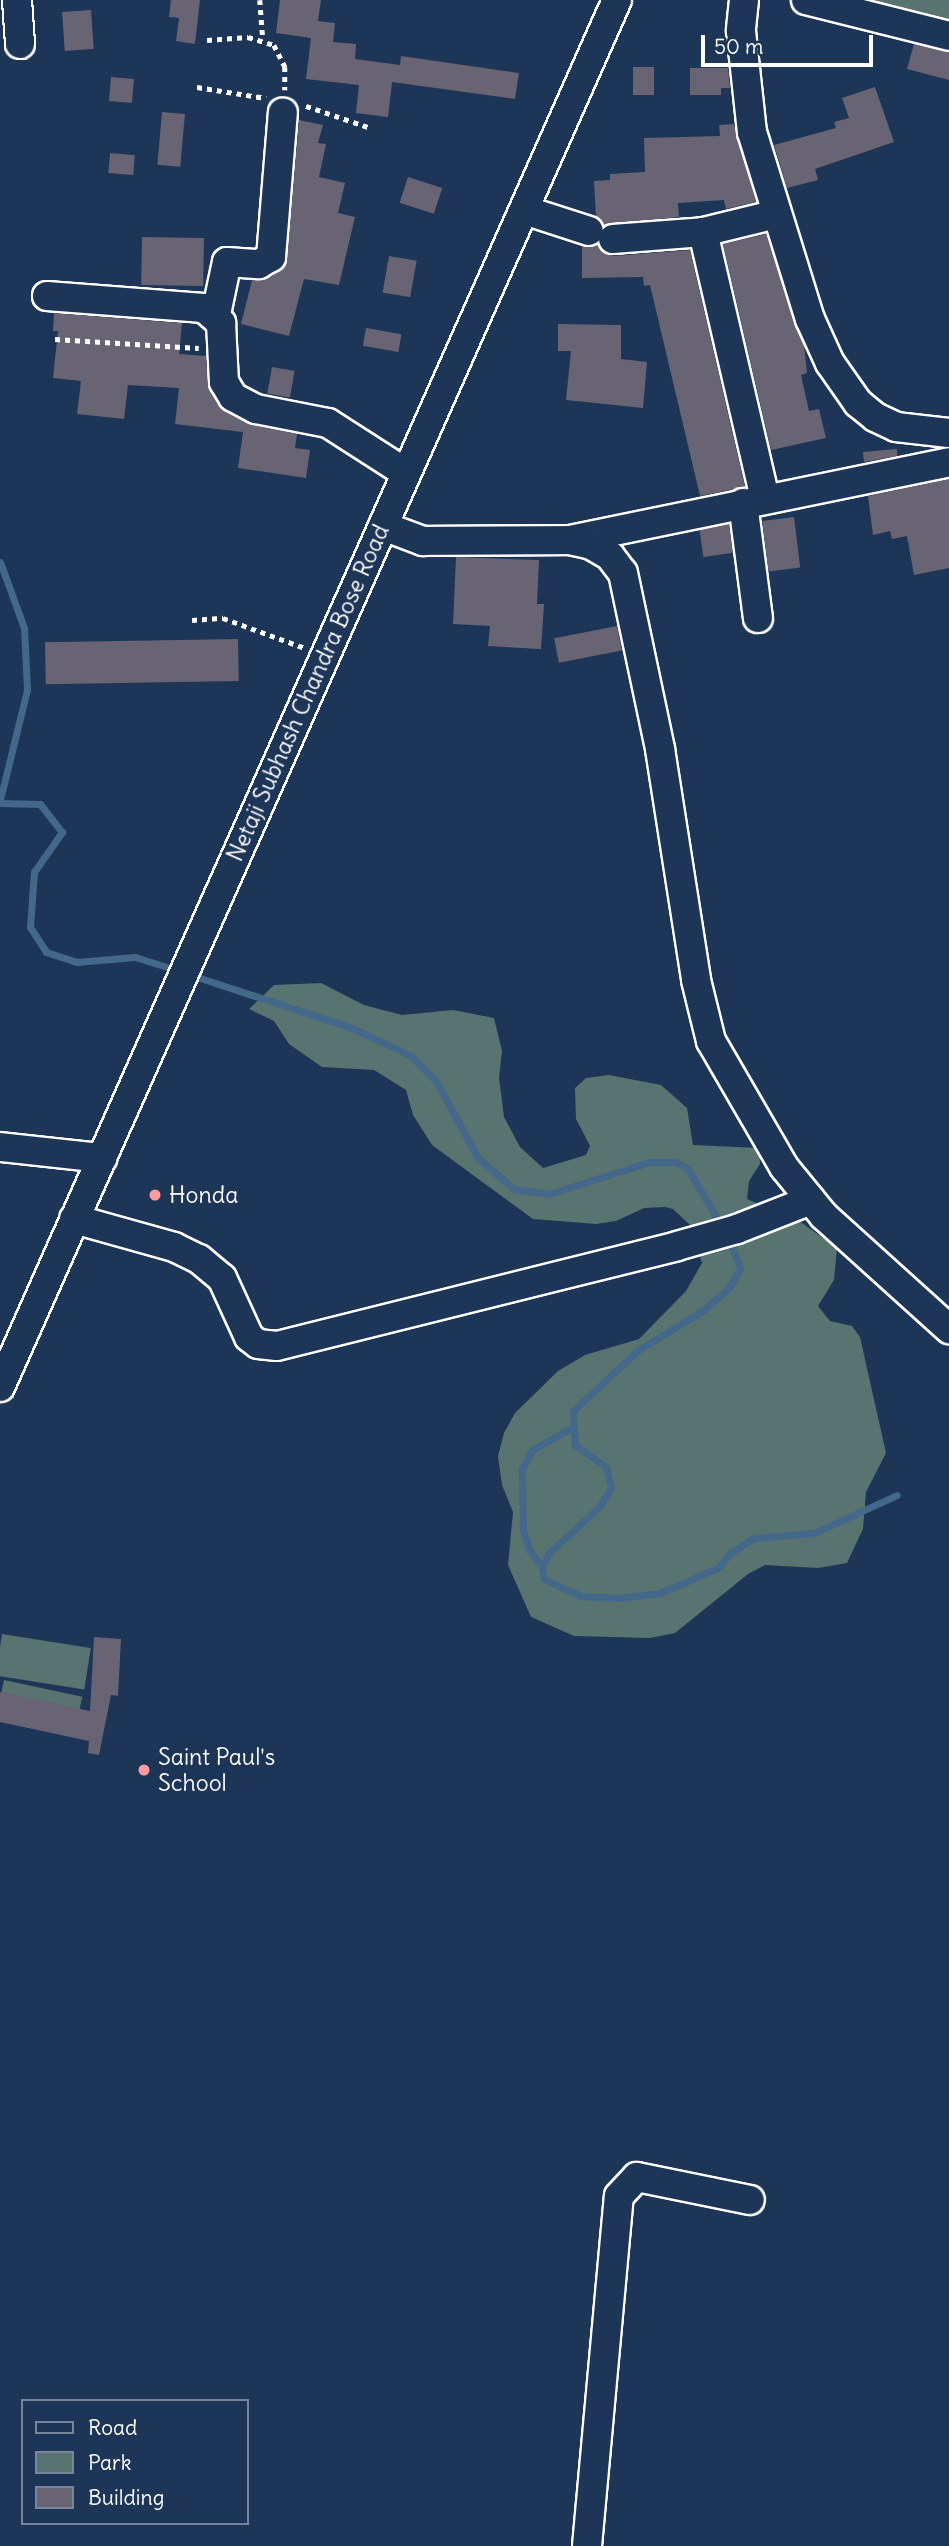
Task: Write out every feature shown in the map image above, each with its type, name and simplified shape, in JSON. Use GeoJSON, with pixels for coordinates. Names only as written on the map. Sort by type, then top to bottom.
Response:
{"type":"FeatureCollection","features":[{"type":"Feature","properties":{"kind":"street"},"geometry":{"type":"LineString","coordinates":[[17,0],[20,44]]}},
{"type":"Feature","properties":{"kind":"street","name":"Netaji Subhash Chandra Bose Road"},"geometry":{"type":"LineString","coordinates":[[0,1387],[617,0]]}},
{"type":"Feature","properties":{"kind":"street"},"geometry":{"type":"LineString","coordinates":[[744,0],[741,31],[752,132],[810,319],[842,383],[875,417],[896,427],[949,433]]}},
{"type":"Feature","properties":{"kind":"street"},"geometry":{"type":"LineString","coordinates":[[806,0],[949,36]]}},
{"type":"Feature","properties":{"kind":"street"},"geometry":{"type":"LineString","coordinates":[[283,112],[271,257],[258,264],[227,262],[216,314],[224,350],[224,382],[233,397],[266,412],[328,424],[406,473]]}},
{"type":"Feature","properties":{"kind":"street"},"geometry":{"type":"LineString","coordinates":[[524,210],[601,235],[704,232],[777,214]]}},
{"type":"Feature","properties":{"kind":"street"},"geometry":{"type":"LineString","coordinates":[[704,232],[754,501],[758,618]]}},
{"type":"Feature","properties":{"kind":"street"},"geometry":{"type":"LineString","coordinates":[[47,296],[182,303],[216,314]]}},
{"type":"Feature","properties":{"kind":"street"},"geometry":{"type":"LineString","coordinates":[[383,526],[424,541],[570,540],[949,462]]}},
{"type":"Feature","properties":{"kind":"street"},"geometry":{"type":"LineString","coordinates":[[615,530],[660,749],[696,980],[711,1041],[784,1167],[811,1200],[872,1264],[949,1329]]}},
{"type":"Feature","properties":{"kind":"street"},"geometry":{"type":"LineString","coordinates":[[570,540],[591,545],[610,556],[623,573]]}},
{"type":"Feature","properties":{"kind":"street"},"geometry":{"type":"LineString","coordinates":[[0,1147],[102,1158]]}},
{"type":"Feature","properties":{"kind":"street"},"geometry":{"type":"LineString","coordinates":[[74,1219],[174,1247],[199,1259],[222,1278],[249,1337],[258,1344],[277,1346],[710,1237],[811,1200]]}},
{"type":"Feature","properties":{"kind":"street"},"geometry":{"type":"LineString","coordinates":[[587,2546],[619,2196],[637,2177],[750,2200]]}},
{"type":"Feature","properties":{"kind":"path"},"geometry":{"type":"LineString","coordinates":[[260,0],[263,40]]}},
{"type":"Feature","properties":{"kind":"path"},"geometry":{"type":"LineString","coordinates":[[207,40],[263,40],[274,45],[285,67],[283,112]]}},
{"type":"Feature","properties":{"kind":"path"},"geometry":{"type":"LineString","coordinates":[[55,339],[224,350]]}},
{"type":"Feature","properties":{"kind":"path"},"geometry":{"type":"LineString","coordinates":[[192,620],[223,618],[325,655]]}},
{"type":"Feature","properties":{"kind":"green space"},"geometry":{"type":"Polygon","coordinates":[[[869,0],[949,0],[949,21],[869,0]]]}},
{"type":"Feature","properties":{"kind":"green space"},"geometry":{"type":"Polygon","coordinates":[[[321,983],[364,1005],[402,1015],[453,1010],[494,1018],[502,1051],[499,1078],[504,1117],[520,1147],[543,1168],[586,1155],[590,1146],[576,1119],[575,1088],[586,1078],[609,1075],[661,1085],[687,1108],[693,1145],[759,1148],[760,1164],[749,1181],[747,1199],[802,1223],[837,1248],[834,1280],[818,1306],[830,1321],[852,1326],[860,1337],[886,1453],[866,1492],[863,1529],[847,1563],[818,1568],[765,1565],[748,1574],[675,1633],[650,1638],[574,1636],[531,1617],[508,1565],[513,1512],[502,1485],[498,1456],[504,1433],[515,1413],[558,1371],[585,1355],[639,1339],[686,1291],[702,1263],[691,1226],[673,1209],[665,1207],[644,1208],[616,1221],[596,1224],[533,1219],[432,1145],[413,1115],[406,1090],[374,1070],[322,1067],[289,1044],[274,1021],[249,1009],[274,985],[321,983]]]}},
{"type":"Feature","properties":{"kind":"green space"},"geometry":{"type":"Polygon","coordinates":[[[2,1634],[91,1648],[84,1690],[0,1676],[2,1634]]]}},
{"type":"Feature","properties":{"kind":"green space"},"geometry":{"type":"Polygon","coordinates":[[[4,1680],[82,1697],[80,1709],[1,1693],[4,1680]]]}},
{"type":"Feature","properties":{"kind":"building"},"geometry":{"type":"Polygon","coordinates":[[[171,0],[200,0],[195,44],[176,41],[179,18],[169,17],[171,0]]]}},
{"type":"Feature","properties":{"kind":"building"},"geometry":{"type":"Polygon","coordinates":[[[280,0],[321,0],[318,21],[335,23],[333,42],[356,44],[355,59],[400,65],[401,56],[519,73],[515,99],[392,82],[388,117],[356,113],[359,85],[306,79],[311,38],[276,33],[280,0]]]}},
{"type":"Feature","properties":{"kind":"building"},"geometry":{"type":"Polygon","coordinates":[[[91,10],[94,49],[65,51],[62,12],[91,10]]]}},
{"type":"Feature","properties":{"kind":"building"},"geometry":{"type":"Polygon","coordinates":[[[914,44],[949,52],[949,80],[907,69],[914,44]]]}},
{"type":"Feature","properties":{"kind":"building"},"geometry":{"type":"Polygon","coordinates":[[[633,67],[654,67],[654,95],[633,95],[633,67]]]}},
{"type":"Feature","properties":{"kind":"building"},"geometry":{"type":"Polygon","coordinates":[[[690,68],[728,68],[730,88],[721,88],[721,95],[690,95],[690,68]]]}},
{"type":"Feature","properties":{"kind":"building"},"geometry":{"type":"Polygon","coordinates":[[[111,77],[134,79],[132,103],[109,101],[111,77]]]}},
{"type":"Feature","properties":{"kind":"building"},"geometry":{"type":"Polygon","coordinates":[[[875,87],[894,142],[815,169],[818,180],[787,188],[774,145],[836,128],[834,122],[849,118],[842,98],[875,87]]]}},
{"type":"Feature","properties":{"kind":"building"},"geometry":{"type":"Polygon","coordinates":[[[162,112],[185,114],[180,167],[157,165],[162,112]]]}},
{"type":"Feature","properties":{"kind":"building"},"geometry":{"type":"Polygon","coordinates":[[[299,120],[323,125],[318,143],[326,144],[319,177],[345,183],[338,213],[355,217],[339,285],[304,279],[289,336],[241,324],[252,280],[273,276],[287,259],[299,120]]]}},
{"type":"Feature","properties":{"kind":"building"},"geometry":{"type":"Polygon","coordinates":[[[734,124],[756,202],[726,209],[724,200],[678,203],[679,217],[604,225],[596,216],[594,181],[610,180],[610,174],[645,172],[644,138],[720,136],[719,125],[734,124]]]}},
{"type":"Feature","properties":{"kind":"building"},"geometry":{"type":"Polygon","coordinates":[[[110,153],[135,155],[133,175],[108,173],[110,153]]]}},
{"type":"Feature","properties":{"kind":"building"},"geometry":{"type":"Polygon","coordinates":[[[408,177],[442,188],[434,214],[400,203],[408,177]]]}},
{"type":"Feature","properties":{"kind":"building"},"geometry":{"type":"Polygon","coordinates":[[[766,234],[804,345],[807,373],[801,375],[809,411],[819,409],[826,438],[771,450],[723,244],[766,234]]]}},
{"type":"Feature","properties":{"kind":"building"},"geometry":{"type":"Polygon","coordinates":[[[142,237],[204,238],[203,286],[141,285],[142,237]]]}},
{"type":"Feature","properties":{"kind":"building"},"geometry":{"type":"Polygon","coordinates":[[[598,245],[614,256],[690,250],[745,487],[700,496],[650,285],[644,286],[643,277],[582,278],[582,246],[598,245]]]}},
{"type":"Feature","properties":{"kind":"building"},"geometry":{"type":"Polygon","coordinates":[[[389,256],[417,261],[410,297],[383,292],[389,256]]]}},
{"type":"Feature","properties":{"kind":"building"},"geometry":{"type":"Polygon","coordinates":[[[54,313],[182,323],[179,354],[206,356],[208,383],[219,406],[249,424],[297,434],[295,448],[310,450],[306,478],[238,468],[243,432],[175,424],[179,388],[128,385],[124,419],[77,414],[81,381],[53,378],[58,331],[53,331],[54,313]]]}},
{"type":"Feature","properties":{"kind":"building"},"geometry":{"type":"Polygon","coordinates":[[[558,324],[621,325],[621,359],[647,362],[643,408],[566,400],[571,351],[558,351],[558,324]]]}},
{"type":"Feature","properties":{"kind":"building"},"geometry":{"type":"Polygon","coordinates":[[[366,328],[401,334],[398,352],[363,346],[366,328]]]}},
{"type":"Feature","properties":{"kind":"building"},"geometry":{"type":"Polygon","coordinates":[[[272,367],[295,371],[290,398],[267,394],[272,367]]]}},
{"type":"Feature","properties":{"kind":"building"},"geometry":{"type":"Polygon","coordinates":[[[897,449],[897,456],[864,462],[863,452],[897,449]]]}},
{"type":"Feature","properties":{"kind":"building"},"geometry":{"type":"Polygon","coordinates":[[[949,479],[949,568],[914,575],[907,536],[892,539],[890,531],[873,535],[868,496],[949,479]]]}},
{"type":"Feature","properties":{"kind":"building"},"geometry":{"type":"Polygon","coordinates":[[[794,517],[800,568],[768,572],[762,521],[794,517]]]}},
{"type":"Feature","properties":{"kind":"building"},"geometry":{"type":"Polygon","coordinates":[[[729,524],[733,553],[703,557],[699,528],[729,524]]]}},
{"type":"Feature","properties":{"kind":"building"},"geometry":{"type":"Polygon","coordinates":[[[456,557],[539,560],[537,604],[544,604],[541,649],[488,646],[490,626],[453,624],[456,557]]]}},
{"type":"Feature","properties":{"kind":"building"},"geometry":{"type":"Polygon","coordinates":[[[617,626],[622,651],[559,663],[554,638],[617,626]]]}},
{"type":"Feature","properties":{"kind":"building"},"geometry":{"type":"Polygon","coordinates":[[[238,639],[239,681],[46,684],[45,642],[238,639]]]}},
{"type":"Feature","properties":{"kind":"building"},"geometry":{"type":"Polygon","coordinates":[[[94,1637],[121,1639],[118,1696],[111,1695],[99,1755],[88,1753],[89,1741],[0,1722],[0,1692],[90,1711],[94,1637]]]}},
{"type":"Feature","properties":{"kind":"waterway"},"geometry":{"type":"LineString","coordinates":[[0,562],[24,628],[27,690],[0,800]]}},
{"type":"Feature","properties":{"kind":"waterway"},"geometry":{"type":"LineString","coordinates":[[0,803],[40,804],[62,832],[34,872],[30,927],[46,952],[77,962],[135,957],[180,971]]}},
{"type":"Feature","properties":{"kind":"waterway"},"geometry":{"type":"LineString","coordinates":[[191,975],[352,1028],[410,1055],[436,1081],[478,1158],[514,1189],[549,1194],[649,1162],[676,1162],[688,1169],[722,1227]]}},
{"type":"Feature","properties":{"kind":"waterway"},"geometry":{"type":"LineString","coordinates":[[728,1237],[740,1269],[729,1288],[705,1309],[637,1351],[573,1411],[575,1445],[606,1467],[611,1487],[600,1506],[549,1553],[542,1567],[544,1579],[580,1596],[620,1598],[661,1593],[719,1567],[729,1554],[754,1538],[814,1533],[897,1495]]}},
{"type":"Feature","properties":{"kind":"waterway"},"geometry":{"type":"LineString","coordinates":[[542,1567],[529,1550],[523,1529],[522,1469],[532,1450],[571,1428]]}},
{"type":"Feature","properties":{"kind":"place","name":"Honda"},"geometry":{"type":"Point","coordinates":[155,1195]}},
{"type":"Feature","properties":{"kind":"place","name":"Saint Paul's School"},"geometry":{"type":"Point","coordinates":[144,1770]}}]}
